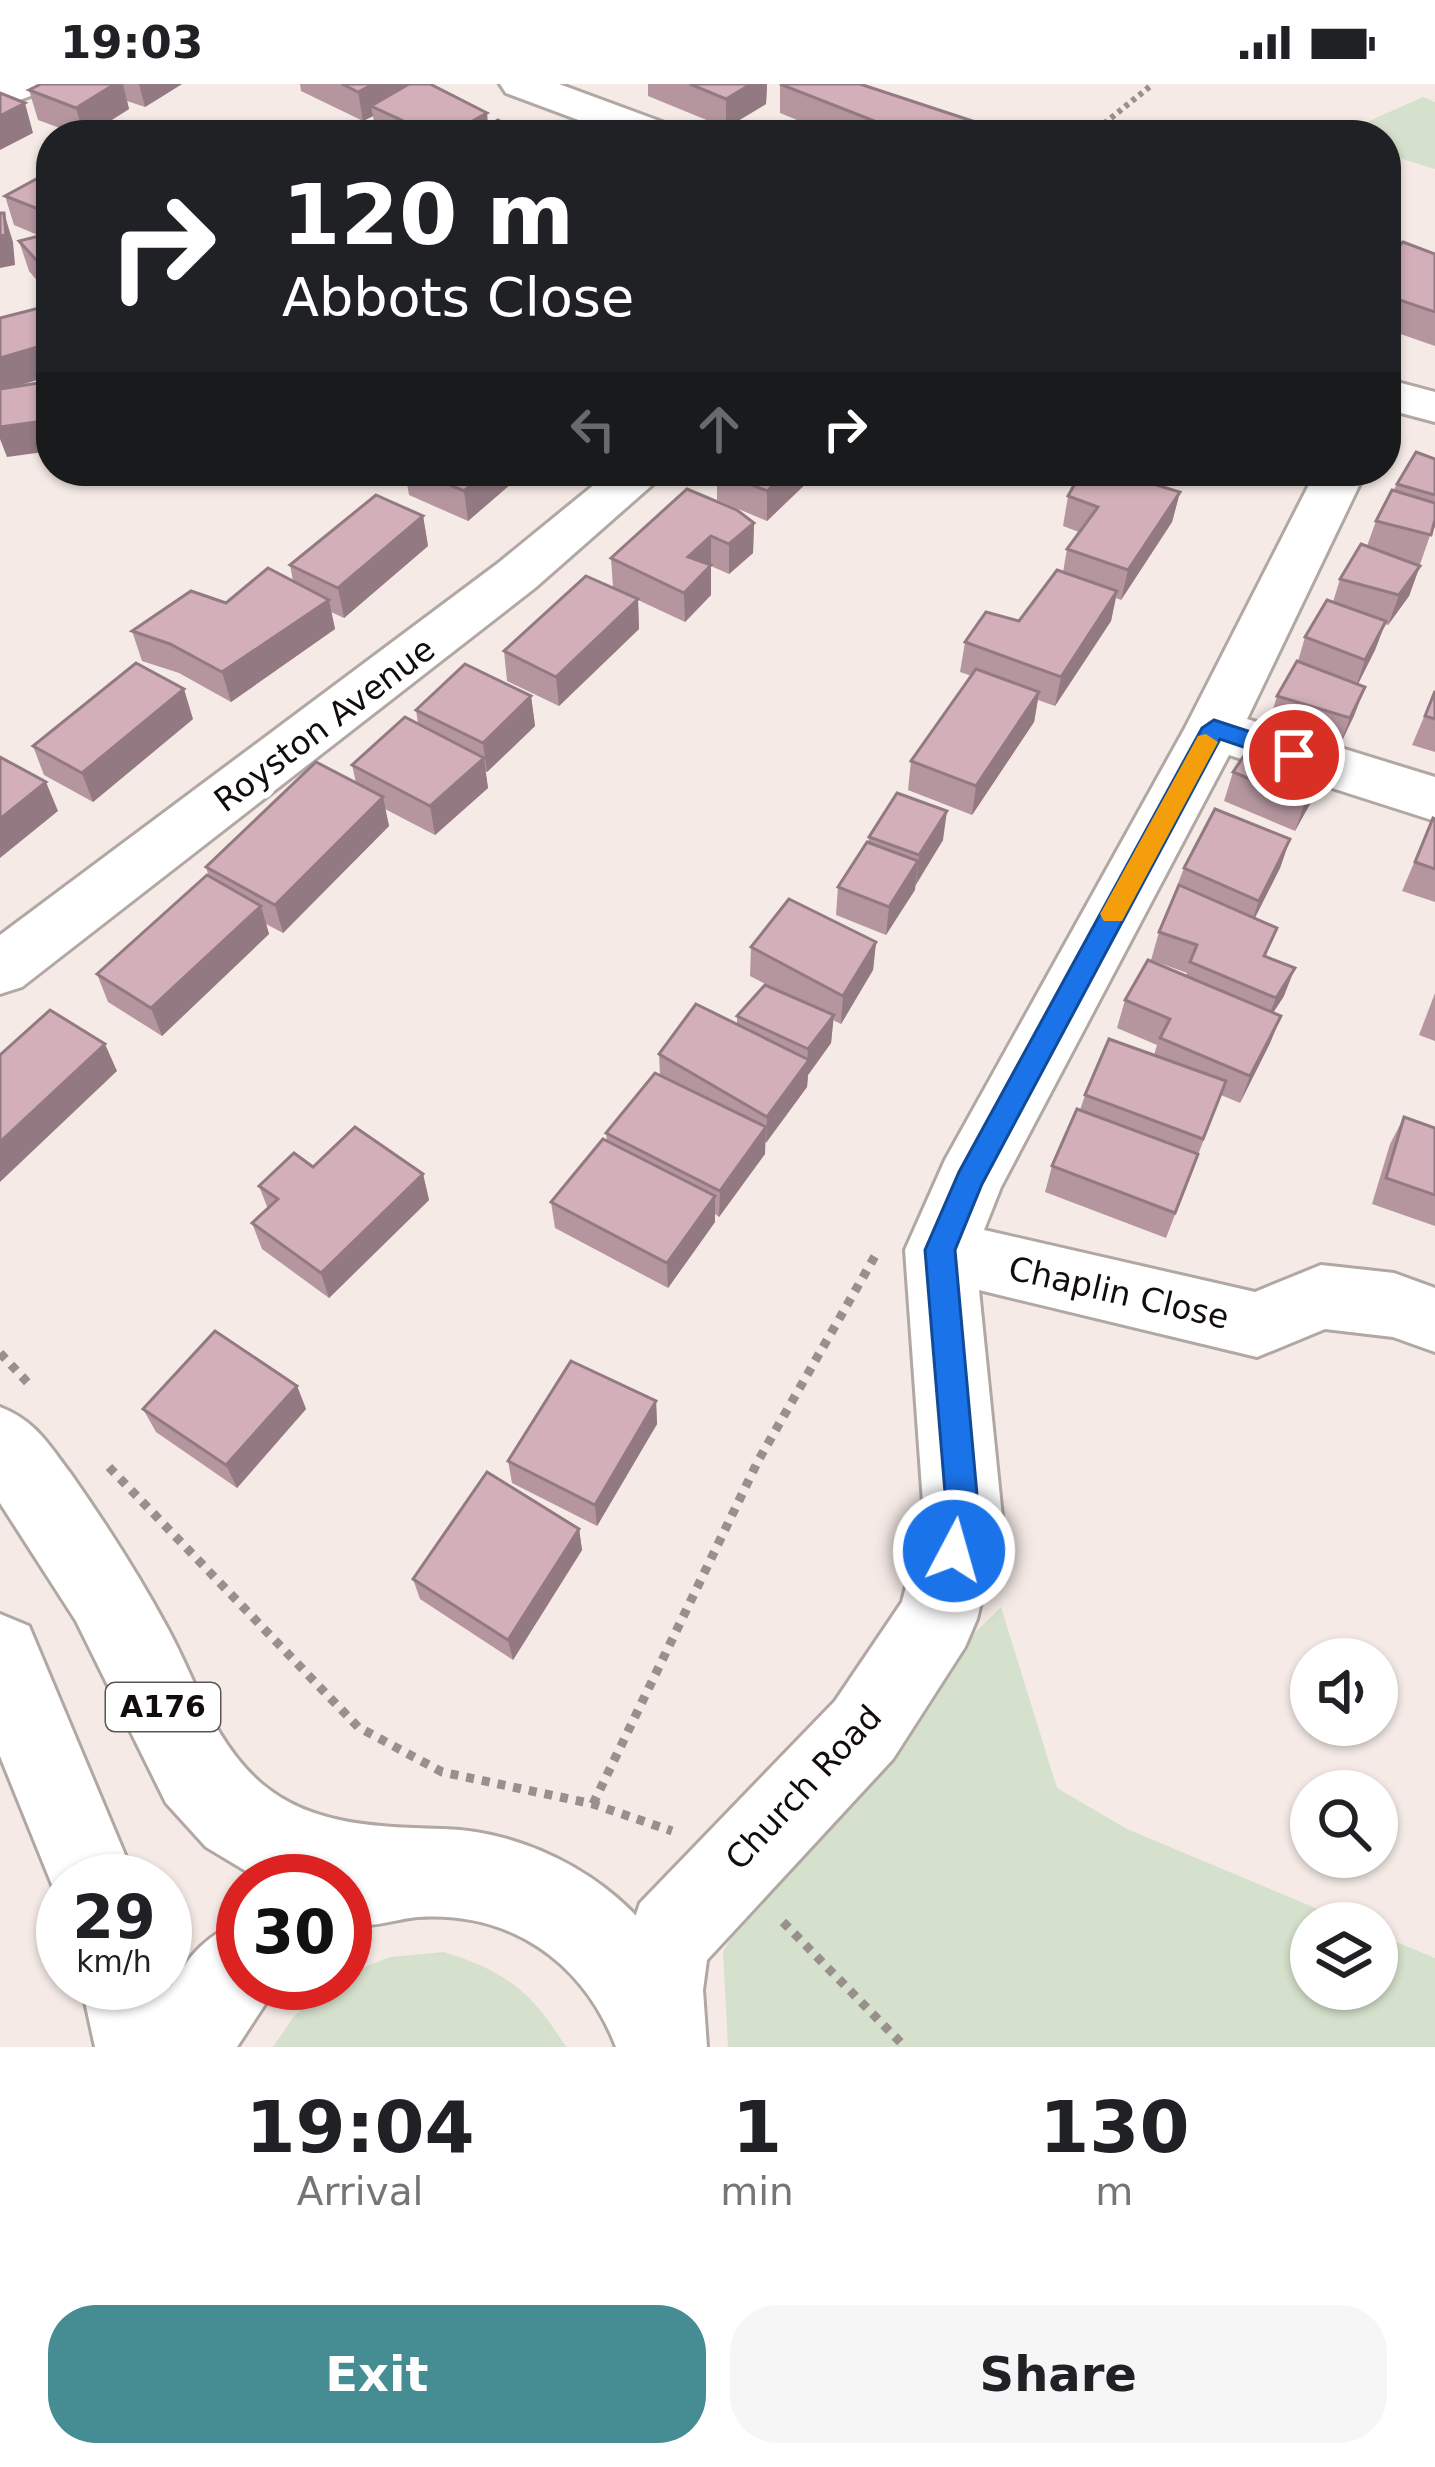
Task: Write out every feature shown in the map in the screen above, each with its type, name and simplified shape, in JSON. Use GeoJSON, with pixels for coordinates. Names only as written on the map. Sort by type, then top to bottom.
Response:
{"type":"FeatureCollection","features":[{"type":"Feature","properties":{"kind":"street"},"geometry":{"type":"LineString","coordinates":[[0,95],[24,84]]}},
{"type":"Feature","properties":{"kind":"street"},"geometry":{"type":"LineString","coordinates":[[521,84],[618,120]]}},
{"type":"Feature","properties":{"kind":"street"},"geometry":{"type":"LineString","coordinates":[[1401,398],[1435,407]]}},
{"type":"Feature","properties":{"kind":"street","name":"Royston Avenue"},"geometry":{"type":"LineString","coordinates":[[0,970],[498,590],[625,486]]}},
{"type":"Feature","properties":{"kind":"street","name":"Church Road"},"geometry":{"type":"LineString","coordinates":[[661,2047],[656,1996],[659,1961],[670,1934],[864,1730],[938,1618],[963,1517],[940,1250],[969,1180],[1214,728],[1334,486]]}},
{"type":"Feature","properties":{"kind":"street"},"geometry":{"type":"LineString","coordinates":[[1214,728],[1435,800]]}},
{"type":"Feature","properties":{"kind":"street","name":"Chaplin Close"},"geometry":{"type":"LineString","coordinates":[[940,1250],[1257,1325],[1321,1297],[1394,1305],[1435,1320]]}},
{"type":"Feature","properties":{"kind":"street","name":"A176"},"geometry":{"type":"LineString","coordinates":[[16,1415],[63,1521],[136,1651],[196,1774],[219,1803],[286,1848],[358,1868],[374,1880]]}},
{"type":"Feature","properties":{"kind":"street"},"geometry":{"type":"LineString","coordinates":[[0,1654],[82,1854]]}},
{"type":"Feature","properties":{"kind":"street"},"geometry":{"type":"LineString","coordinates":[[374,1880],[472,1871],[536,1892],[593,1932],[637,1989],[661,2047]]}},
{"type":"Feature","properties":{"kind":"street"},"geometry":{"type":"LineString","coordinates":[[186,2047],[216,1996]]}},
{"type":"Feature","properties":{"kind":"street"},"geometry":{"type":"LineString","coordinates":[[132,2010],[140,2047]]}},
{"type":"Feature","properties":{"kind":"path"},"geometry":{"type":"LineString","coordinates":[[1109,120],[1153,84]]}},
{"type":"Feature","properties":{"kind":"path"},"geometry":{"type":"LineString","coordinates":[[0,1353],[16,1415]]}},
{"type":"Feature","properties":{"kind":"path"},"geometry":{"type":"LineString","coordinates":[[98,1455],[358,1727],[442,1772],[593,1804],[688,1836]]}},
{"type":"Feature","properties":{"kind":"path"},"geometry":{"type":"LineString","coordinates":[[772,1910],[905,2047]]}},
{"type":"Feature","properties":{"kind":"green space"},"geometry":{"type":"Polygon","coordinates":[[[1423,97],[1435,102],[1435,169],[1401,159],[1401,120],[1372,120],[1423,97]]]}},
{"type":"Feature","properties":{"kind":"green space"},"geometry":{"type":"Polygon","coordinates":[[[1001,1607],[1057,1788],[1127,1829],[1301,1902],[1290,1902],[1290,2010],[1398,2010],[1398,1943],[1435,1958],[1435,2047],[728,2047],[723,1952],[756,1893],[948,1659],[1001,1607]]]}},
{"type":"Feature","properties":{"kind":"green space"},"geometry":{"type":"Polygon","coordinates":[[[444,1952],[485,1967],[529,1998],[566,2047],[273,2047],[301,2010],[372,2010],[372,1964],[390,1957],[444,1952]]]}},
{"type":"Feature","properties":{"kind":"building"},"geometry":{"type":"Polygon","coordinates":[[[41,84],[115,84],[76,108],[29,90],[41,84]]]}},
{"type":"Feature","properties":{"kind":"building"},"geometry":{"type":"Polygon","coordinates":[[[342,84],[374,84],[358,92],[342,84]]]}},
{"type":"Feature","properties":{"kind":"building"},"geometry":{"type":"Polygon","coordinates":[[[409,84],[430,84],[487,113],[474,120],[401,120],[371,106],[409,84]]]}},
{"type":"Feature","properties":{"kind":"building"},"geometry":{"type":"Polygon","coordinates":[[[690,84],[751,84],[726,99],[690,84]]]}},
{"type":"Feature","properties":{"kind":"building"},"geometry":{"type":"Polygon","coordinates":[[[780,84],[860,84],[969,120],[872,120],[780,84]]]}},
{"type":"Feature","properties":{"kind":"building"},"geometry":{"type":"Polygon","coordinates":[[[0,93],[25,103],[0,116],[0,93]]]}},
{"type":"Feature","properties":{"kind":"building"},"geometry":{"type":"Polygon","coordinates":[[[36,179],[36,208],[5,196],[36,179]]]}},
{"type":"Feature","properties":{"kind":"building"},"geometry":{"type":"Polygon","coordinates":[[[0,213],[4,213],[6,235],[0,236],[0,213]]]}},
{"type":"Feature","properties":{"kind":"building"},"geometry":{"type":"Polygon","coordinates":[[[36,237],[36,260],[19,241],[36,237]]]}},
{"type":"Feature","properties":{"kind":"building"},"geometry":{"type":"Polygon","coordinates":[[[1401,244],[1435,254],[1435,312],[1401,300],[1401,244]]]}},
{"type":"Feature","properties":{"kind":"building"},"geometry":{"type":"Polygon","coordinates":[[[36,309],[36,347],[0,358],[0,318],[36,309]]]}},
{"type":"Feature","properties":{"kind":"building"},"geometry":{"type":"Polygon","coordinates":[[[36,383],[36,422],[0,427],[0,389],[36,383]]]}},
{"type":"Feature","properties":{"kind":"building"},"geometry":{"type":"Polygon","coordinates":[[[1416,452],[1435,459],[1435,495],[1401,485],[1416,452]]]}},
{"type":"Feature","properties":{"kind":"building"},"geometry":{"type":"Polygon","coordinates":[[[1074,486],[1160,486],[1180,492],[1128,570],[1067,549],[1098,507],[1068,496],[1074,486]]]}},
{"type":"Feature","properties":{"kind":"building"},"geometry":{"type":"Polygon","coordinates":[[[687,489],[737,510],[754,523],[729,544],[711,536],[688,557],[711,565],[684,593],[611,558],[687,489]]]}},
{"type":"Feature","properties":{"kind":"building"},"geometry":{"type":"Polygon","coordinates":[[[1392,490],[1435,503],[1431,535],[1376,521],[1392,490]]]}},
{"type":"Feature","properties":{"kind":"building"},"geometry":{"type":"Polygon","coordinates":[[[376,495],[423,516],[338,588],[290,565],[376,495]]]}},
{"type":"Feature","properties":{"kind":"building"},"geometry":{"type":"Polygon","coordinates":[[[1361,544],[1420,566],[1399,595],[1340,579],[1361,544]]]}},
{"type":"Feature","properties":{"kind":"building"},"geometry":{"type":"Polygon","coordinates":[[[268,568],[329,600],[222,672],[170,644],[132,631],[191,591],[226,603],[268,568]]]}},
{"type":"Feature","properties":{"kind":"building"},"geometry":{"type":"Polygon","coordinates":[[[1057,570],[1117,591],[1061,677],[965,642],[986,612],[1019,621],[1057,570]]]}},
{"type":"Feature","properties":{"kind":"building"},"geometry":{"type":"Polygon","coordinates":[[[586,576],[638,599],[556,677],[504,651],[586,576]]]}},
{"type":"Feature","properties":{"kind":"building"},"geometry":{"type":"Polygon","coordinates":[[[1327,600],[1386,621],[1365,660],[1305,637],[1327,600]]]}},
{"type":"Feature","properties":{"kind":"building"},"geometry":{"type":"Polygon","coordinates":[[[1297,661],[1365,687],[1350,718],[1277,696],[1297,661]]]}},
{"type":"Feature","properties":{"kind":"building"},"geometry":{"type":"Polygon","coordinates":[[[136,663],[184,689],[82,773],[33,746],[136,663]]]}},
{"type":"Feature","properties":{"kind":"building"},"geometry":{"type":"Polygon","coordinates":[[[465,664],[531,696],[483,743],[416,710],[465,664]]]}},
{"type":"Feature","properties":{"kind":"building"},"geometry":{"type":"Polygon","coordinates":[[[976,669],[1039,692],[976,786],[911,761],[976,669]]]}},
{"type":"Feature","properties":{"kind":"building"},"geometry":{"type":"Polygon","coordinates":[[[1435,691],[1435,719],[1425,716],[1435,691]]]}},
{"type":"Feature","properties":{"kind":"building"},"geometry":{"type":"Polygon","coordinates":[[[405,717],[484,758],[430,806],[352,765],[405,717]]]}},
{"type":"Feature","properties":{"kind":"building"},"geometry":{"type":"Polygon","coordinates":[[[1258,735],[1327,764],[1305,802],[1233,772],[1258,735]]]}},
{"type":"Feature","properties":{"kind":"building"},"geometry":{"type":"Polygon","coordinates":[[[0,757],[46,782],[0,819],[0,757]]]}},
{"type":"Feature","properties":{"kind":"building"},"geometry":{"type":"Polygon","coordinates":[[[316,762],[383,797],[275,905],[206,867],[316,762]]]}},
{"type":"Feature","properties":{"kind":"building"},"geometry":{"type":"Polygon","coordinates":[[[897,793],[947,811],[919,855],[869,837],[897,793]]]}},
{"type":"Feature","properties":{"kind":"building"},"geometry":{"type":"Polygon","coordinates":[[[1215,809],[1290,839],[1259,901],[1184,868],[1215,809]]]}},
{"type":"Feature","properties":{"kind":"building"},"geometry":{"type":"Polygon","coordinates":[[[1435,819],[1435,869],[1415,862],[1435,819]]]}},
{"type":"Feature","properties":{"kind":"building"},"geometry":{"type":"Polygon","coordinates":[[[867,842],[918,861],[889,907],[838,887],[867,842]]]}},
{"type":"Feature","properties":{"kind":"building"},"geometry":{"type":"Polygon","coordinates":[[[207,875],[261,906],[151,1008],[97,974],[207,875]]]}},
{"type":"Feature","properties":{"kind":"building"},"geometry":{"type":"Polygon","coordinates":[[[1179,885],[1277,928],[1264,956],[1295,968],[1276,998],[1190,962],[1197,945],[1159,932],[1179,885]]]}},
{"type":"Feature","properties":{"kind":"building"},"geometry":{"type":"Polygon","coordinates":[[[789,899],[876,942],[843,996],[751,947],[789,899]]]}},
{"type":"Feature","properties":{"kind":"building"},"geometry":{"type":"Polygon","coordinates":[[[1148,960],[1281,1016],[1250,1076],[1160,1038],[1170,1019],[1125,1000],[1148,960]]]}},
{"type":"Feature","properties":{"kind":"building"},"geometry":{"type":"Polygon","coordinates":[[[765,985],[834,1015],[808,1049],[737,1016],[765,985]]]}},
{"type":"Feature","properties":{"kind":"building"},"geometry":{"type":"Polygon","coordinates":[[[696,1004],[809,1060],[767,1117],[659,1054],[696,1004]]]}},
{"type":"Feature","properties":{"kind":"building"},"geometry":{"type":"Polygon","coordinates":[[[50,1010],[105,1044],[0,1142],[0,1055],[50,1010]]]}},
{"type":"Feature","properties":{"kind":"building"},"geometry":{"type":"Polygon","coordinates":[[[1109,1039],[1226,1081],[1203,1139],[1085,1095],[1109,1039]]]}},
{"type":"Feature","properties":{"kind":"building"},"geometry":{"type":"Polygon","coordinates":[[[655,1073],[766,1127],[720,1191],[606,1133],[655,1073]]]}},
{"type":"Feature","properties":{"kind":"building"},"geometry":{"type":"Polygon","coordinates":[[[1077,1109],[1198,1154],[1175,1213],[1052,1166],[1077,1109]]]}},
{"type":"Feature","properties":{"kind":"building"},"geometry":{"type":"Polygon","coordinates":[[[1404,1117],[1435,1128],[1435,1195],[1386,1178],[1404,1117]]]}},
{"type":"Feature","properties":{"kind":"building"},"geometry":{"type":"Polygon","coordinates":[[[355,1127],[423,1174],[321,1273],[252,1223],[278,1199],[259,1186],[294,1153],[313,1167],[355,1127]]]}},
{"type":"Feature","properties":{"kind":"building"},"geometry":{"type":"Polygon","coordinates":[[[603,1139],[715,1196],[667,1263],[551,1202],[603,1139]]]}},
{"type":"Feature","properties":{"kind":"building"},"geometry":{"type":"Polygon","coordinates":[[[215,1331],[297,1386],[226,1465],[143,1409],[215,1331]]]}},
{"type":"Feature","properties":{"kind":"building"},"geometry":{"type":"Polygon","coordinates":[[[571,1361],[656,1401],[595,1505],[508,1461],[571,1361]]]}},
{"type":"Feature","properties":{"kind":"building"},"geometry":{"type":"Polygon","coordinates":[[[487,1472],[579,1529],[508,1640],[413,1579],[487,1472]]]}},
{"type":"Feature","properties":{"kind":"slow traffic"},"geometry":{"type":"LineString","coordinates":[[1113,914],[1206,742]]}},
{"type":"Feature","properties":{"kind":"route"},"geometry":{"type":"LineString","coordinates":[[954,1551],[963,1517],[940,1250],[969,1180],[1214,728],[1294,755]]}}]}
